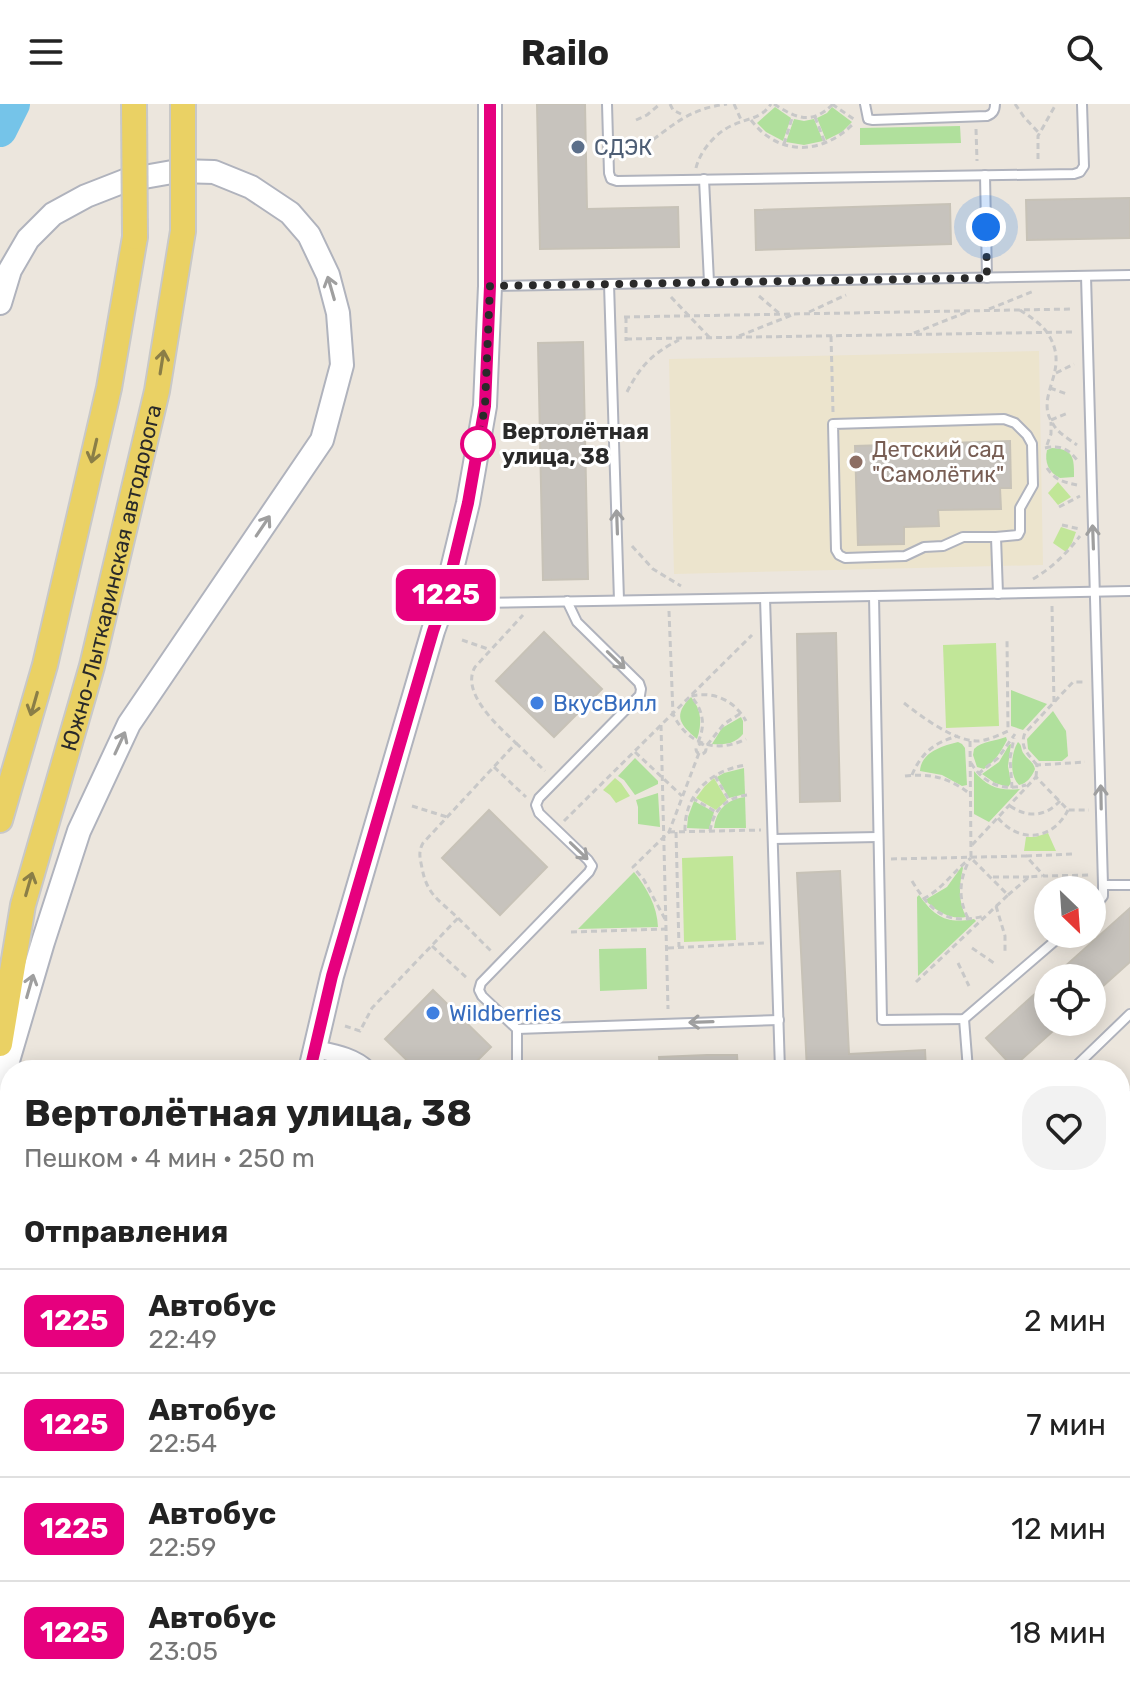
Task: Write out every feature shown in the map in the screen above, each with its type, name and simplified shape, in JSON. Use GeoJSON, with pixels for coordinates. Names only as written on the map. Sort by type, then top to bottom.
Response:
{"type":"FeatureCollection","features":[{"type":"Feature","properties":{"kind":"main road","name":"Южно-Лыткаринская автодорога"},"geometry":{"type":"LineString","coordinates":[[0,820],[45,665],[109,388],[135,237],[134,104]]}},
{"type":"Feature","properties":{"kind":"main road","name":"Южно-Лыткаринская автодорога"},"geometry":{"type":"LineString","coordinates":[[0,1044],[23,905],[92,666],[157,391],[183,231],[183,104]]}},
{"type":"Feature","properties":{"kind":"main road"},"geometry":{"type":"LineString","coordinates":[[312,1060],[332,976],[446,594],[468,503],[485,406],[490,286],[490,104]]}},
{"type":"Feature","properties":{"kind":"main road"},"geometry":{"type":"LineString","coordinates":[[0,303],[10,270],[28,239],[53,214],[86,196],[127,180],[178,171],[214,172],[251,187],[290,213],[309,235],[328,275],[338,313],[342,365],[322,440],[129,724],[79,831],[8,1060]]}},
{"type":"Feature","properties":{"kind":"street"},"geometry":{"type":"LineString","coordinates":[[312,1060],[340,1054],[354,1060]]}},
{"type":"Feature","properties":{"kind":"lane"},"geometry":{"type":"LineString","coordinates":[[607,104],[609,173],[611,179],[617,181],[1074,174],[1084,166],[1082,104]]}},
{"type":"Feature","properties":{"kind":"lane"},"geometry":{"type":"LineString","coordinates":[[865,104],[868,119],[873,120],[975,117],[992,114],[995,104]]}},
{"type":"Feature","properties":{"kind":"lane"},"geometry":{"type":"LineString","coordinates":[[981,175],[987,278]]}},
{"type":"Feature","properties":{"kind":"lane"},"geometry":{"type":"LineString","coordinates":[[700,179],[709,282]]}},
{"type":"Feature","properties":{"kind":"lane"},"geometry":{"type":"LineString","coordinates":[[490,286],[1130,275]]}},
{"type":"Feature","properties":{"kind":"lane"},"geometry":{"type":"LineString","coordinates":[[1086,276],[1103,876]]}},
{"type":"Feature","properties":{"kind":"lane"},"geometry":{"type":"LineString","coordinates":[[609,284],[619,600]]}},
{"type":"Feature","properties":{"kind":"lane"},"geometry":{"type":"LineString","coordinates":[[1004,419],[1015,423],[1032,444],[1033,485],[1020,508],[1018,535],[996,537],[963,537],[943,546],[924,547],[902,556],[845,558],[839,555],[836,550],[833,424],[1004,419]]}},
{"type":"Feature","properties":{"kind":"lane"},"geometry":{"type":"LineString","coordinates":[[996,537],[998,594]]}},
{"type":"Feature","properties":{"kind":"lane"},"geometry":{"type":"LineString","coordinates":[[446,594],[475,603],[1130,591]]}},
{"type":"Feature","properties":{"kind":"lane"},"geometry":{"type":"LineString","coordinates":[[874,596],[882,1020],[964,1019],[1047,948]]}},
{"type":"Feature","properties":{"kind":"lane"},"geometry":{"type":"LineString","coordinates":[[765,598],[780,1060]]}},
{"type":"Feature","properties":{"kind":"lane"},"geometry":{"type":"LineString","coordinates":[[567,601],[577,622],[639,683],[640,695],[539,798],[536,805],[539,813],[592,866],[481,983],[479,990],[482,996],[517,1029],[779,1020]]}},
{"type":"Feature","properties":{"kind":"lane"},"geometry":{"type":"LineString","coordinates":[[773,835],[878,837]]}},
{"type":"Feature","properties":{"kind":"lane"},"geometry":{"type":"LineString","coordinates":[[1106,881],[1130,885]]}},
{"type":"Feature","properties":{"kind":"lane"},"geometry":{"type":"LineString","coordinates":[[1082,1060],[1130,1014]]}},
{"type":"Feature","properties":{"kind":"lane"},"geometry":{"type":"LineString","coordinates":[[964,1019],[967,1060]]}},
{"type":"Feature","properties":{"kind":"lane"},"geometry":{"type":"LineString","coordinates":[[517,1029],[517,1060]]}},
{"type":"Feature","properties":{"kind":"path"},"geometry":{"type":"LineString","coordinates":[[636,120],[660,104]]}},
{"type":"Feature","properties":{"kind":"path"},"geometry":{"type":"LineString","coordinates":[[670,104],[681,117]]}},
{"type":"Feature","properties":{"kind":"path"},"geometry":{"type":"LineString","coordinates":[[681,104],[681,117]]}},
{"type":"Feature","properties":{"kind":"path"},"geometry":{"type":"LineString","coordinates":[[637,151],[681,117],[699,109],[727,104]]}},
{"type":"Feature","properties":{"kind":"path"},"geometry":{"type":"LineString","coordinates":[[734,104],[742,122]]}},
{"type":"Feature","properties":{"kind":"path"},"geometry":{"type":"LineString","coordinates":[[700,179],[699,157],[726,128],[760,116],[773,104],[800,118],[815,117],[832,104],[857,120],[843,134],[804,148],[784,144],[765,135],[751,120]]}},
{"type":"Feature","properties":{"kind":"path"},"geometry":{"type":"LineString","coordinates":[[1015,104],[1040,133]]}},
{"type":"Feature","properties":{"kind":"path"},"geometry":{"type":"LineString","coordinates":[[1038,175],[1038,136],[1056,104]]}},
{"type":"Feature","properties":{"kind":"path"},"geometry":{"type":"LineString","coordinates":[[784,144],[793,115]]}},
{"type":"Feature","properties":{"kind":"path"},"geometry":{"type":"LineString","coordinates":[[815,117],[825,143]]}},
{"type":"Feature","properties":{"kind":"path"},"geometry":{"type":"LineString","coordinates":[[975,117],[981,175]]}},
{"type":"Feature","properties":{"kind":"path"},"geometry":{"type":"LineString","coordinates":[[986,310],[1043,288],[1043,277]]}},
{"type":"Feature","properties":{"kind":"path"},"geometry":{"type":"LineString","coordinates":[[807,313],[878,279]]}},
{"type":"Feature","properties":{"kind":"path"},"geometry":{"type":"LineString","coordinates":[[741,282],[780,314]]}},
{"type":"Feature","properties":{"kind":"path"},"geometry":{"type":"LineString","coordinates":[[657,283],[710,338]]}},
{"type":"Feature","properties":{"kind":"path"},"geometry":{"type":"LineString","coordinates":[[610,317],[1077,309]]}},
{"type":"Feature","properties":{"kind":"path"},"geometry":{"type":"LineString","coordinates":[[1020,310],[1047,332],[1055,346],[1057,367],[1047,405],[1054,427],[1079,446]]}},
{"type":"Feature","properties":{"kind":"path"},"geometry":{"type":"LineString","coordinates":[[910,334],[971,311]]}},
{"type":"Feature","properties":{"kind":"path"},"geometry":{"type":"LineString","coordinates":[[734,338],[795,314]]}},
{"type":"Feature","properties":{"kind":"path"},"geometry":{"type":"LineString","coordinates":[[626,339],[1077,331]]}},
{"type":"Feature","properties":{"kind":"path"},"geometry":{"type":"LineString","coordinates":[[831,336],[833,424]]}},
{"type":"Feature","properties":{"kind":"path"},"geometry":{"type":"LineString","coordinates":[[627,392],[648,360],[683,338]]}},
{"type":"Feature","properties":{"kind":"path"},"geometry":{"type":"LineString","coordinates":[[1056,373],[1077,362]]}},
{"type":"Feature","properties":{"kind":"path"},"geometry":{"type":"LineString","coordinates":[[1050,388],[1067,394]]}},
{"type":"Feature","properties":{"kind":"path"},"geometry":{"type":"LineString","coordinates":[[1051,421],[1068,413]]}},
{"type":"Feature","properties":{"kind":"path"},"geometry":{"type":"LineString","coordinates":[[1051,421],[1051,434],[1045,448],[1046,467],[1061,482],[1079,486]]}},
{"type":"Feature","properties":{"kind":"path"},"geometry":{"type":"LineString","coordinates":[[1045,448],[1060,447],[1069,451],[1079,463]]}},
{"type":"Feature","properties":{"kind":"path"},"geometry":{"type":"LineString","coordinates":[[1059,507],[1080,496]]}},
{"type":"Feature","properties":{"kind":"path"},"geometry":{"type":"LineString","coordinates":[[1062,525],[1080,529]]}},
{"type":"Feature","properties":{"kind":"path"},"geometry":{"type":"LineString","coordinates":[[1032,580],[1062,558],[1080,536]]}},
{"type":"Feature","properties":{"kind":"path"},"geometry":{"type":"LineString","coordinates":[[630,542],[637,554],[653,569],[681,586]]}},
{"type":"Feature","properties":{"kind":"path"},"geometry":{"type":"LineString","coordinates":[[1052,593],[1054,703]]}},
{"type":"Feature","properties":{"kind":"path"},"geometry":{"type":"LineString","coordinates":[[669,599],[673,714],[682,729],[698,742],[721,747],[746,739]]}},
{"type":"Feature","properties":{"kind":"path"},"geometry":{"type":"LineString","coordinates":[[536,602],[475,667],[471,680],[484,710],[556,781]]}},
{"type":"Feature","properties":{"kind":"path"},"geometry":{"type":"LineString","coordinates":[[556,829],[766,621]]}},
{"type":"Feature","properties":{"kind":"path"},"geometry":{"type":"LineString","coordinates":[[1007,638],[1008,731]]}},
{"type":"Feature","properties":{"kind":"path"},"geometry":{"type":"LineString","coordinates":[[462,640],[490,650]]}},
{"type":"Feature","properties":{"kind":"path"},"geometry":{"type":"LineString","coordinates":[[971,846],[1036,777],[1037,765],[1026,752],[1025,733],[1073,682],[1097,682]]}},
{"type":"Feature","properties":{"kind":"path"},"geometry":{"type":"LineString","coordinates":[[691,696],[715,695],[730,702],[746,721]]}},
{"type":"Feature","properties":{"kind":"path"},"geometry":{"type":"LineString","coordinates":[[691,696],[703,718],[698,742]]}},
{"type":"Feature","properties":{"kind":"path"},"geometry":{"type":"LineString","coordinates":[[904,703],[932,725],[958,736],[978,741],[1008,731],[1023,738]]}},
{"type":"Feature","properties":{"kind":"path"},"geometry":{"type":"LineString","coordinates":[[669,832],[699,753],[705,751],[705,744],[724,724],[741,713]]}},
{"type":"Feature","properties":{"kind":"path"},"geometry":{"type":"LineString","coordinates":[[661,725],[668,1023]]}},
{"type":"Feature","properties":{"kind":"path"},"geometry":{"type":"LineString","coordinates":[[978,774],[998,758],[1015,734]]}},
{"type":"Feature","properties":{"kind":"path"},"geometry":{"type":"LineString","coordinates":[[1012,788],[1010,758],[1015,734]]}},
{"type":"Feature","properties":{"kind":"path"},"geometry":{"type":"LineString","coordinates":[[911,775],[924,753],[934,745],[958,736]]}},
{"type":"Feature","properties":{"kind":"path"},"geometry":{"type":"LineString","coordinates":[[968,918],[960,893],[963,874],[971,858],[970,739]]}},
{"type":"Feature","properties":{"kind":"path"},"geometry":{"type":"LineString","coordinates":[[502,961],[426,886],[419,856],[423,843],[516,743]]}},
{"type":"Feature","properties":{"kind":"path"},"geometry":{"type":"LineString","coordinates":[[634,752],[682,796]]}},
{"type":"Feature","properties":{"kind":"path"},"geometry":{"type":"LineString","coordinates":[[970,761],[978,774],[995,785],[1012,788],[1029,784]]}},
{"type":"Feature","properties":{"kind":"path"},"geometry":{"type":"LineString","coordinates":[[1037,765],[1100,762]]}},
{"type":"Feature","properties":{"kind":"path"},"geometry":{"type":"LineString","coordinates":[[685,831],[692,798],[703,784],[714,775],[746,765]]}},
{"type":"Feature","properties":{"kind":"path"},"geometry":{"type":"LineString","coordinates":[[494,767],[536,805]]}},
{"type":"Feature","properties":{"kind":"path"},"geometry":{"type":"LineString","coordinates":[[714,775],[729,800]]}},
{"type":"Feature","properties":{"kind":"path"},"geometry":{"type":"LineString","coordinates":[[905,776],[940,777],[970,794]]}},
{"type":"Feature","properties":{"kind":"path"},"geometry":{"type":"LineString","coordinates":[[1036,777],[1068,810],[1101,810]]}},
{"type":"Feature","properties":{"kind":"path"},"geometry":{"type":"LineString","coordinates":[[710,831],[716,812],[729,800],[747,795]]}},
{"type":"Feature","properties":{"kind":"path"},"geometry":{"type":"LineString","coordinates":[[692,798],[716,812]]}},
{"type":"Feature","properties":{"kind":"path"},"geometry":{"type":"LineString","coordinates":[[1010,805],[1019,812],[1037,815],[1054,808],[1060,801]]}},
{"type":"Feature","properties":{"kind":"path"},"geometry":{"type":"LineString","coordinates":[[412,806],[447,817]]}},
{"type":"Feature","properties":{"kind":"path"},"geometry":{"type":"LineString","coordinates":[[998,818],[1010,830],[1035,835],[1052,830],[1068,810]]}},
{"type":"Feature","properties":{"kind":"path"},"geometry":{"type":"LineString","coordinates":[[666,919],[633,867],[664,835],[669,832],[710,831],[773,835]]}},
{"type":"Feature","properties":{"kind":"path"},"geometry":{"type":"LineString","coordinates":[[676,832],[679,947]]}},
{"type":"Feature","properties":{"kind":"path"},"geometry":{"type":"LineString","coordinates":[[879,859],[1074,854]]}},
{"type":"Feature","properties":{"kind":"path"},"geometry":{"type":"LineString","coordinates":[[1026,856],[1044,876]]}},
{"type":"Feature","properties":{"kind":"path"},"geometry":{"type":"LineString","coordinates":[[971,858],[1008,895]]}},
{"type":"Feature","properties":{"kind":"path"},"geometry":{"type":"LineString","coordinates":[[923,899],[939,889],[971,858]]}},
{"type":"Feature","properties":{"kind":"path"},"geometry":{"type":"LineString","coordinates":[[991,877],[1034,877]]}},
{"type":"Feature","properties":{"kind":"path"},"geometry":{"type":"LineString","coordinates":[[916,982],[1029,877]]}},
{"type":"Feature","properties":{"kind":"path"},"geometry":{"type":"LineString","coordinates":[[912,881],[923,899],[937,912],[961,920],[987,915]]}},
{"type":"Feature","properties":{"kind":"path"},"geometry":{"type":"LineString","coordinates":[[996,906],[1005,936],[1005,954]]}},
{"type":"Feature","properties":{"kind":"path"},"geometry":{"type":"LineString","coordinates":[[345,1026],[360,1031],[372,1008],[458,918]]}},
{"type":"Feature","properties":{"kind":"path"},"geometry":{"type":"LineString","coordinates":[[571,932],[666,929]]}},
{"type":"Feature","properties":{"kind":"path"},"geometry":{"type":"LineString","coordinates":[[666,948],[776,942]]}},
{"type":"Feature","properties":{"kind":"path"},"geometry":{"type":"LineString","coordinates":[[432,946],[479,990]]}},
{"type":"Feature","properties":{"kind":"path"},"geometry":{"type":"LineString","coordinates":[[972,948],[994,963]]}},
{"type":"Feature","properties":{"kind":"path"},"geometry":{"type":"LineString","coordinates":[[958,963],[969,986]]}},
{"type":"Feature","properties":{"kind":"shaded area","name":"Детский сад \"Самолётик\""},"geometry":{"type":"Polygon","coordinates":[[[1039,351],[1043,565],[674,574],[669,359],[1039,351]]]}},
{"type":"Feature","properties":{"kind":"green space"},"geometry":{"type":"Polygon","coordinates":[[[775,107],[791,118],[783,141],[757,123],[775,107]]]}},
{"type":"Feature","properties":{"kind":"green space"},"geometry":{"type":"Polygon","coordinates":[[[832,107],[852,122],[842,132],[826,140],[817,118],[832,107]]]}},
{"type":"Feature","properties":{"kind":"green space"},"geometry":{"type":"Polygon","coordinates":[[[794,119],[814,119],[823,141],[804,145],[786,142],[794,119]]]}},
{"type":"Feature","properties":{"kind":"green space"},"geometry":{"type":"Polygon","coordinates":[[[960,126],[961,143],[860,145],[860,128],[960,126]]]}},
{"type":"Feature","properties":{"kind":"green space"},"geometry":{"type":"Polygon","coordinates":[[[1052,448],[1069,453],[1074,465],[1074,477],[1060,478],[1050,470],[1046,454],[1052,448]]]}},
{"type":"Feature","properties":{"kind":"green space"},"geometry":{"type":"Polygon","coordinates":[[[1058,482],[1071,497],[1058,505],[1048,493],[1058,482]]]}},
{"type":"Feature","properties":{"kind":"green space"},"geometry":{"type":"Polygon","coordinates":[[[1061,527],[1076,532],[1066,552],[1053,543],[1061,527]]]}},
{"type":"Feature","properties":{"kind":"green space"},"geometry":{"type":"Polygon","coordinates":[[[996,643],[999,726],[946,728],[943,645],[996,643]]]}},
{"type":"Feature","properties":{"kind":"green space"},"geometry":{"type":"Polygon","coordinates":[[[1011,690],[1047,704],[1023,730],[1011,726],[1011,690]]]}},
{"type":"Feature","properties":{"kind":"green space"},"geometry":{"type":"Polygon","coordinates":[[[691,697],[700,717],[697,739],[680,719],[685,703],[691,697]]]}},
{"type":"Feature","properties":{"kind":"green space"},"geometry":{"type":"Polygon","coordinates":[[[1053,711],[1066,731],[1068,756],[1062,761],[1039,761],[1028,749],[1027,739],[1053,711]]]}},
{"type":"Feature","properties":{"kind":"green space"},"geometry":{"type":"Polygon","coordinates":[[[741,717],[743,734],[740,737],[729,743],[712,744],[722,728],[741,717]]]}},
{"type":"Feature","properties":{"kind":"green space"},"geometry":{"type":"Polygon","coordinates":[[[1006,737],[991,763],[984,769],[977,767],[974,749],[1006,737]]]}},
{"type":"Feature","properties":{"kind":"green space"},"geometry":{"type":"Polygon","coordinates":[[[958,742],[965,748],[967,785],[962,786],[942,775],[920,771],[928,755],[958,742]]]}},
{"type":"Feature","properties":{"kind":"green space"},"geometry":{"type":"Polygon","coordinates":[[[1018,742],[1035,769],[1028,780],[1019,785],[1012,764],[1018,742]]]}},
{"type":"Feature","properties":{"kind":"green space"},"geometry":{"type":"Polygon","coordinates":[[[1011,744],[1008,766],[1011,783],[1008,787],[982,774],[999,762],[1011,744]]]}},
{"type":"Feature","properties":{"kind":"green space"},"geometry":{"type":"Polygon","coordinates":[[[635,758],[658,784],[635,795],[618,776],[635,758]]]}},
{"type":"Feature","properties":{"kind":"green space"},"geometry":{"type":"Polygon","coordinates":[[[744,768],[745,794],[729,798],[717,777],[744,768]]]}},
{"type":"Feature","properties":{"kind":"green space"},"geometry":{"type":"Polygon","coordinates":[[[974,771],[994,787],[1020,789],[989,822],[974,814],[974,771]]]}},
{"type":"Feature","properties":{"kind":"green space"},"geometry":{"type":"Polygon","coordinates":[[[615,778],[630,796],[616,803],[603,790],[615,778]]]}},
{"type":"Feature","properties":{"kind":"green space"},"geometry":{"type":"Polygon","coordinates":[[[714,778],[727,800],[716,810],[696,798],[714,778]]]}},
{"type":"Feature","properties":{"kind":"green space"},"geometry":{"type":"Polygon","coordinates":[[[658,793],[660,827],[638,824],[636,800],[658,793]]]}},
{"type":"Feature","properties":{"kind":"green space"},"geometry":{"type":"Polygon","coordinates":[[[745,797],[746,828],[714,828],[724,806],[745,797]]]}},
{"type":"Feature","properties":{"kind":"green space"},"geometry":{"type":"Polygon","coordinates":[[[694,801],[714,812],[709,829],[687,828],[694,801]]]}},
{"type":"Feature","properties":{"kind":"green space"},"geometry":{"type":"Polygon","coordinates":[[[1048,833],[1056,851],[1024,851],[1026,837],[1048,833]]]}},
{"type":"Feature","properties":{"kind":"green space"},"geometry":{"type":"Polygon","coordinates":[[[733,856],[736,940],[684,942],[682,858],[733,856]]]}},
{"type":"Feature","properties":{"kind":"green space"},"geometry":{"type":"Polygon","coordinates":[[[962,866],[960,893],[966,917],[949,916],[925,900],[947,887],[962,866]]]}},
{"type":"Feature","properties":{"kind":"green space"},"geometry":{"type":"Polygon","coordinates":[[[634,872],[650,898],[658,927],[578,929],[634,872]]]}},
{"type":"Feature","properties":{"kind":"green space"},"geometry":{"type":"Polygon","coordinates":[[[919,895],[930,909],[942,917],[976,921],[918,976],[917,897],[919,895]]]}},
{"type":"Feature","properties":{"kind":"green space"},"geometry":{"type":"Polygon","coordinates":[[[646,948],[647,989],[600,991],[599,949],[646,948]]]}},
{"type":"Feature","properties":{"kind":"building"},"geometry":{"type":"Polygon","coordinates":[[[537,104],[585,104],[587,209],[678,207],[679,247],[540,249],[537,104]]]}},
{"type":"Feature","properties":{"kind":"building"},"geometry":{"type":"Polygon","coordinates":[[[1130,198],[1130,238],[1027,240],[1026,200],[1130,198]]]}},
{"type":"Feature","properties":{"kind":"building"},"geometry":{"type":"Polygon","coordinates":[[[950,204],[951,244],[756,250],[755,210],[950,204]]]}},
{"type":"Feature","properties":{"kind":"building"},"geometry":{"type":"Polygon","coordinates":[[[583,342],[588,579],[543,580],[538,343],[583,342]]]}},
{"type":"Feature","properties":{"kind":"building"},"geometry":{"type":"Polygon","coordinates":[[[1010,441],[1011,488],[1000,488],[1001,509],[938,510],[939,526],[904,527],[904,544],[858,545],[855,446],[1010,441]]]}},
{"type":"Feature","properties":{"kind":"building"},"geometry":{"type":"Polygon","coordinates":[[[544,632],[602,689],[554,737],[496,681],[544,632]]]}},
{"type":"Feature","properties":{"kind":"building"},"geometry":{"type":"Polygon","coordinates":[[[836,633],[840,801],[800,802],[797,634],[836,633]]]}},
{"type":"Feature","properties":{"kind":"building"},"geometry":{"type":"Polygon","coordinates":[[[489,810],[547,867],[500,915],[442,858],[489,810]]]}},
{"type":"Feature","properties":{"kind":"building"},"geometry":{"type":"Polygon","coordinates":[[[840,871],[849,1054],[925,1050],[926,1060],[806,1060],[797,873],[840,871]]]}},
{"type":"Feature","properties":{"kind":"building"},"geometry":{"type":"Polygon","coordinates":[[[1130,908],[1130,962],[1106,983],[1106,964],[1068,964],[1085,948],[1106,948],[1106,930],[1130,908]]]}},
{"type":"Feature","properties":{"kind":"building"},"geometry":{"type":"Polygon","coordinates":[[[433,990],[491,1047],[478,1060],[407,1060],[385,1039],[433,990]]]}},
{"type":"Feature","properties":{"kind":"building"},"geometry":{"type":"Polygon","coordinates":[[[1034,995],[1034,1036],[1047,1036],[1021,1060],[1006,1060],[986,1038],[1034,995]]]}},
{"type":"Feature","properties":{"kind":"building"},"geometry":{"type":"Polygon","coordinates":[[[737,1055],[737,1060],[659,1060],[659,1057],[737,1055]]]}},
{"type":"Feature","properties":{"kind":"waterway"},"geometry":{"type":"LineString","coordinates":[[0,130],[13,104]]}},
{"type":"Feature","properties":{"kind":"bus line","name":"1225"},"geometry":{"type":"LineString","coordinates":[[312,1060],[332,976],[446,594],[468,503],[485,406],[490,286],[490,104]]}},
{"type":"Feature","properties":{"kind":"place","name":"СДЭК"},"geometry":{"type":"Point","coordinates":[578,147]}},
{"type":"Feature","properties":{"kind":"place","name":"Вертолётная улица, 38"},"geometry":{"type":"Point","coordinates":[478,444]}},
{"type":"Feature","properties":{"kind":"place","name":"Детский сад \"Самолётик\""},"geometry":{"type":"Point","coordinates":[856,462]}},
{"type":"Feature","properties":{"kind":"place","name":"ВкусВилл"},"geometry":{"type":"Point","coordinates":[537,703]}},
{"type":"Feature","properties":{"kind":"place","name":"Wildberries"},"geometry":{"type":"Point","coordinates":[433,1013]}},
{"type":"Feature","properties":{"kind":"route"},"geometry":{"type":"LineString","coordinates":[[478,444],[485,406],[490,286],[987,278],[986,227]]}}]}
